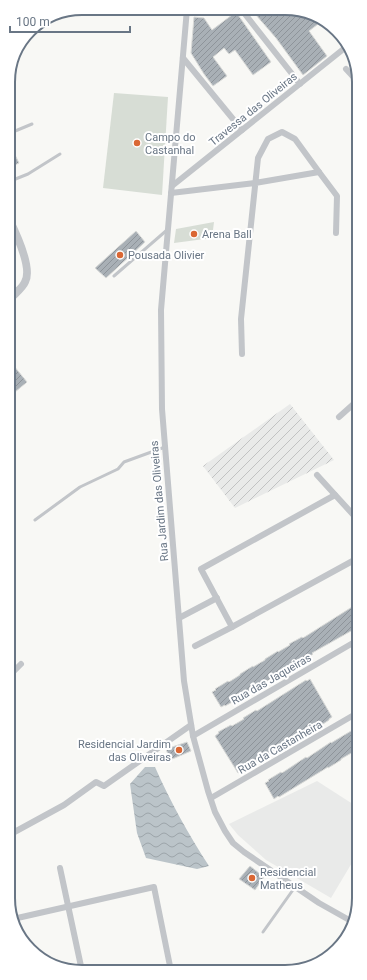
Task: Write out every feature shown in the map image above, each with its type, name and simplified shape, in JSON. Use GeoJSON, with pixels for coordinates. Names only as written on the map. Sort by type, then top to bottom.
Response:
{"type":"FeatureCollection","features":[{"type":"Feature","properties":{"kind":"street","name":"Rua Jardim das Oliveiras"},"geometry":{"type":"LineString","coordinates":[[187,15],[161,310],[162,409],[184,681],[191,725],[211,798],[225,831],[233,843],[319,903],[348,919]]}},
{"type":"Feature","properties":{"kind":"street"},"geometry":{"type":"LineString","coordinates":[[246,15],[300,84]]}},
{"type":"Feature","properties":{"kind":"street","name":"Travessa das Oliveiras"},"geometry":{"type":"LineString","coordinates":[[172,186],[343,49]]}},
{"type":"Feature","properties":{"kind":"street"},"geometry":{"type":"LineString","coordinates":[[183,58],[242,130]]}},
{"type":"Feature","properties":{"kind":"street"},"geometry":{"type":"LineString","coordinates":[[346,69],[351,75]]}},
{"type":"Feature","properties":{"kind":"street"},"geometry":{"type":"LineString","coordinates":[[242,354],[241,319],[258,158],[268,139],[282,132],[296,139],[337,196],[336,233]]}},
{"type":"Feature","properties":{"kind":"street"},"geometry":{"type":"LineString","coordinates":[[171,193],[255,183],[319,172]]}},
{"type":"Feature","properties":{"kind":"street"},"geometry":{"type":"LineString","coordinates":[[15,234],[27,263],[26,279],[15,293]]}},
{"type":"Feature","properties":{"kind":"street"},"geometry":{"type":"LineString","coordinates":[[339,417],[352,405]]}},
{"type":"Feature","properties":{"kind":"street"},"geometry":{"type":"LineString","coordinates":[[317,475],[352,513]]}},
{"type":"Feature","properties":{"kind":"street"},"geometry":{"type":"LineString","coordinates":[[232,626],[201,569],[335,495]]}},
{"type":"Feature","properties":{"kind":"street"},"geometry":{"type":"LineString","coordinates":[[195,646],[352,561]]}},
{"type":"Feature","properties":{"kind":"street"},"geometry":{"type":"LineString","coordinates":[[179,618],[217,598]]}},
{"type":"Feature","properties":{"kind":"street","name":"Rua das Jaqueiras"},"geometry":{"type":"LineString","coordinates":[[193,736],[352,643]]}},
{"type":"Feature","properties":{"kind":"street"},"geometry":{"type":"LineString","coordinates":[[15,670],[21,664]]}},
{"type":"Feature","properties":{"kind":"street","name":"Rua da Castanheira"},"geometry":{"type":"LineString","coordinates":[[211,798],[352,716]]}},
{"type":"Feature","properties":{"kind":"street"},"geometry":{"type":"LineString","coordinates":[[15,832],[64,805],[96,782],[104,786],[191,725]]}},
{"type":"Feature","properties":{"kind":"street"},"geometry":{"type":"LineString","coordinates":[[60,868],[81,965]]}},
{"type":"Feature","properties":{"kind":"street"},"geometry":{"type":"LineString","coordinates":[[19,918],[154,887],[170,965]]}},
{"type":"Feature","properties":{"kind":"lane"},"geometry":{"type":"LineString","coordinates":[[15,131],[32,124]]}},
{"type":"Feature","properties":{"kind":"lane"},"geometry":{"type":"LineString","coordinates":[[15,179],[28,174],[60,154]]}},
{"type":"Feature","properties":{"kind":"lane"},"geometry":{"type":"LineString","coordinates":[[114,276],[167,230]]}},
{"type":"Feature","properties":{"kind":"lane"},"geometry":{"type":"LineString","coordinates":[[35,520],[80,487],[118,469],[124,462],[165,447]]}},
{"type":"Feature","properties":{"kind":"lane"},"geometry":{"type":"LineString","coordinates":[[263,932],[295,887]]}},
{"type":"Feature","properties":{"kind":"shaded area","name":"Campo do Castanhal"},"geometry":{"type":"Polygon","coordinates":[[[114,93],[168,97],[162,195],[103,188],[114,93]]]}},
{"type":"Feature","properties":{"kind":"shaded area","name":"Arena Ball"},"geometry":{"type":"Polygon","coordinates":[[[214,222],[212,238],[174,243],[176,229],[214,222]]]}},
{"type":"Feature","properties":{"kind":"shaded area"},"geometry":{"type":"Polygon","coordinates":[[[290,404],[334,460],[235,508],[203,466],[290,404]]]}},
{"type":"Feature","properties":{"kind":"shaded area"},"geometry":{"type":"Polygon","coordinates":[[[317,781],[352,804],[352,863],[331,898],[266,860],[238,835],[229,824],[317,781]]]}},
{"type":"Feature","properties":{"kind":"water"},"geometry":{"type":"Polygon","coordinates":[[[145,767],[155,767],[180,817],[209,866],[197,869],[146,858],[137,833],[130,784],[145,767]]]}},
{"type":"Feature","properties":{"kind":"building"},"geometry":{"type":"Polygon","coordinates":[[[232,15],[238,15],[271,62],[253,75],[235,50],[229,54],[224,48],[213,57],[227,76],[213,86],[191,53],[194,17],[204,18],[212,30],[232,15]]]}},
{"type":"Feature","properties":{"kind":"building"},"geometry":{"type":"Polygon","coordinates":[[[256,15],[298,16],[314,22],[318,24],[309,31],[327,56],[303,75],[276,38],[256,15]]]}},
{"type":"Feature","properties":{"kind":"building"},"geometry":{"type":"Polygon","coordinates":[[[15,155],[19,163],[15,165],[15,155]]]}},
{"type":"Feature","properties":{"kind":"building","name":"Pousada Olivier"},"geometry":{"type":"Polygon","coordinates":[[[136,231],[145,242],[106,278],[95,268],[136,231]]]}},
{"type":"Feature","properties":{"kind":"building"},"geometry":{"type":"Polygon","coordinates":[[[15,367],[27,382],[15,392],[15,367]]]}},
{"type":"Feature","properties":{"kind":"building"},"geometry":{"type":"Polygon","coordinates":[[[352,607],[352,630],[312,653],[313,654],[250,692],[221,707],[212,692],[216,690],[215,689],[290,645],[289,644],[302,637],[303,638],[352,607]]]}},
{"type":"Feature","properties":{"kind":"building"},"geometry":{"type":"Polygon","coordinates":[[[310,679],[332,717],[317,728],[316,727],[292,742],[291,741],[242,772],[241,771],[238,773],[215,736],[219,733],[218,732],[231,725],[232,726],[256,710],[257,711],[306,680],[307,681],[310,679]]]}},
{"type":"Feature","properties":{"kind":"building"},"geometry":{"type":"Polygon","coordinates":[[[352,730],[352,753],[274,799],[265,783],[269,781],[268,780],[352,730]]]}},
{"type":"Feature","properties":{"kind":"building","name":"Residencial Jardim das Oliveiras"},"geometry":{"type":"Polygon","coordinates":[[[187,742],[191,751],[170,760],[166,749],[187,742]]]}},
{"type":"Feature","properties":{"kind":"building","name":"Residencial Matheus"},"geometry":{"type":"Polygon","coordinates":[[[250,866],[264,877],[255,890],[239,879],[250,866]]]}},
{"type":"Feature","properties":{"kind":"place","name":"Campo do Castanhal"},"geometry":{"type":"Point","coordinates":[137,143]}},
{"type":"Feature","properties":{"kind":"place","name":"Arena Ball"},"geometry":{"type":"Point","coordinates":[194,234]}},
{"type":"Feature","properties":{"kind":"place","name":"Pousada Olivier"},"geometry":{"type":"Point","coordinates":[120,255]}},
{"type":"Feature","properties":{"kind":"place","name":"Residencial Jardim das Oliveiras"},"geometry":{"type":"Point","coordinates":[179,750]}},
{"type":"Feature","properties":{"kind":"place","name":"Residencial Matheus"},"geometry":{"type":"Point","coordinates":[252,878]}}]}
